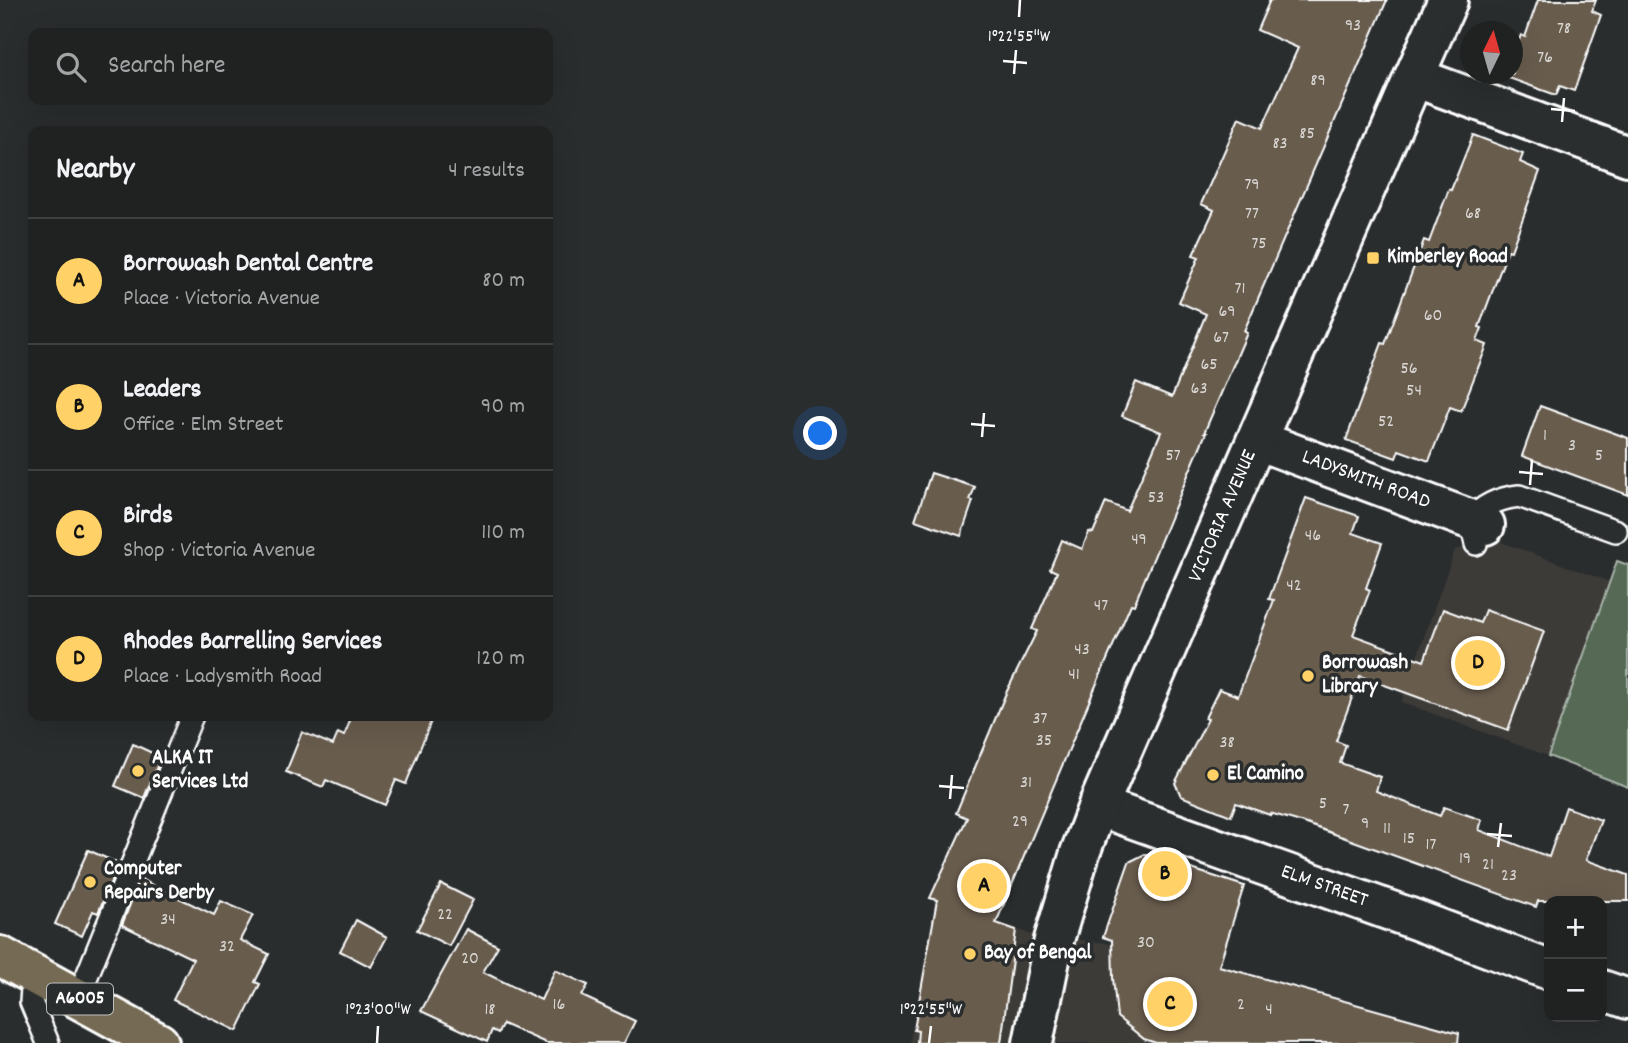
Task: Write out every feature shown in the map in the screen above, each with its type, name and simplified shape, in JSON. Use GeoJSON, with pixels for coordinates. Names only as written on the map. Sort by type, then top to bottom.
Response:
{"type":"FeatureCollection","features":[{"type":"Feature","properties":{"kind":"main road","name":"A6005"},"geometry":{"type":"LineString","coordinates":[[0,956],[159,1043]]}},
{"type":"Feature","properties":{"kind":"street","name":"VICTORIA AVENUE"},"geometry":{"type":"LineString","coordinates":[[1033,1043],[1054,940],[1080,853],[1098,806],[1448,0]]}},
{"type":"Feature","properties":{"kind":"street"},"geometry":{"type":"LineString","coordinates":[[1414,77],[1628,156]]}},
{"type":"Feature","properties":{"kind":"street","name":"LADYSMITH ROAD"},"geometry":{"type":"LineString","coordinates":[[1258,440],[1477,530]]}},
{"type":"Feature","properties":{"kind":"street","name":"ELM STREET"},"geometry":{"type":"LineString","coordinates":[[1098,806],[1544,968]]}},
{"type":"Feature","properties":{"kind":"street"},"geometry":{"type":"LineString","coordinates":[[1607,991],[1628,999]]}},
{"type":"Feature","properties":{"kind":"lane","name":"LADYSMITH ROAD"},"geometry":{"type":"LineString","coordinates":[[1477,530],[1478,512],[1503,498],[1519,496],[1616,531]]}},
{"type":"Feature","properties":{"kind":"lane"},"geometry":{"type":"LineString","coordinates":[[78,998],[190,721]]}},
{"type":"Feature","properties":{"kind":"lane"},"geometry":{"type":"LineString","coordinates":[[33,975],[31,1002],[48,1043]]}},
{"type":"Feature","properties":{"kind":"shaded area"},"geometry":{"type":"Polygon","coordinates":[[[1493,539],[1610,582],[1548,756],[1401,702],[1455,550],[1493,539]]]}},
{"type":"Feature","properties":{"kind":"shaded area"},"geometry":{"type":"Polygon","coordinates":[[[936,898],[1029,934],[1106,943],[1217,979],[1200,1043],[910,1043],[936,898]]]}},
{"type":"Feature","properties":{"kind":"green space"},"geometry":{"type":"Polygon","coordinates":[[[1617,561],[1628,565],[1628,787],[1548,756],[1617,561]]]}},
{"type":"Feature","properties":{"kind":"building"},"geometry":{"type":"Polygon","coordinates":[[[1270,0],[1387,0],[1244,331],[1247,333],[1134,605],[1131,604],[996,923],[1016,930],[1001,1043],[917,1043],[918,1031],[914,1030],[937,900],[930,898],[967,818],[956,813],[1006,693],[1037,631],[1032,629],[1057,572],[1050,569],[1062,540],[1082,549],[1089,532],[1093,533],[1106,502],[1127,511],[1161,432],[1122,416],[1136,382],[1172,397],[1206,314],[1179,302],[1199,257],[1193,255],[1214,210],[1201,204],[1239,118],[1262,128],[1298,48],[1257,30],[1270,0]]]}},
{"type":"Feature","properties":{"kind":"building"},"geometry":{"type":"Polygon","coordinates":[[[1538,0],[1596,0],[1592,11],[1601,15],[1574,91],[1560,86],[1556,95],[1523,83],[1523,36],[1525,37],[1538,0]]]}},
{"type":"Feature","properties":{"kind":"building"},"geometry":{"type":"Polygon","coordinates":[[[1473,135],[1523,154],[1520,162],[1540,171],[1511,251],[1508,250],[1479,327],[1482,328],[1477,341],[1487,345],[1461,411],[1450,407],[1429,461],[1399,450],[1396,458],[1346,440],[1424,240],[1429,242],[1473,135]]]}},
{"type":"Feature","properties":{"kind":"building"},"geometry":{"type":"Polygon","coordinates":[[[1540,406],[1628,438],[1628,495],[1522,456],[1540,406]]]}},
{"type":"Feature","properties":{"kind":"building"},"geometry":{"type":"Polygon","coordinates":[[[931,473],[975,487],[961,536],[915,520],[931,473]]]}},
{"type":"Feature","properties":{"kind":"building"},"geometry":{"type":"Polygon","coordinates":[[[1306,498],[1359,516],[1353,533],[1382,543],[1366,588],[1370,590],[1353,635],[1424,661],[1443,609],[1480,623],[1485,610],[1544,631],[1508,730],[1360,676],[1336,741],[1346,745],[1340,763],[1380,777],[1376,791],[1440,816],[1444,807],[1482,820],[1479,830],[1549,857],[1566,807],[1601,820],[1586,860],[1628,875],[1628,901],[1607,901],[1607,896],[1544,896],[1544,901],[1538,901],[1536,907],[1304,823],[1236,803],[1231,816],[1181,796],[1175,783],[1208,719],[1205,718],[1219,689],[1238,696],[1274,600],[1269,599],[1306,498]]]}},
{"type":"Feature","properties":{"kind":"building"},"geometry":{"type":"Polygon","coordinates":[[[350,721],[431,721],[406,784],[396,780],[385,805],[326,780],[323,787],[286,772],[302,732],[333,745],[338,733],[344,736],[350,721]]]}},
{"type":"Feature","properties":{"kind":"building","name":"ALKA IT Services Ltd"},"geometry":{"type":"Polygon","coordinates":[[[133,744],[161,757],[144,798],[115,786],[133,744]]]}},
{"type":"Feature","properties":{"kind":"building","name":"Computer Repairs Derby"},"geometry":{"type":"Polygon","coordinates":[[[88,850],[115,862],[113,866],[117,868],[98,913],[93,911],[82,936],[55,924],[88,850]]]}},
{"type":"Feature","properties":{"kind":"building"},"geometry":{"type":"Polygon","coordinates":[[[1145,854],[1244,886],[1219,966],[1459,1033],[1458,1043],[1156,1043],[1144,1039],[1117,1017],[1112,940],[1103,937],[1129,862],[1145,854]]]}},
{"type":"Feature","properties":{"kind":"building"},"geometry":{"type":"Polygon","coordinates":[[[140,879],[214,915],[221,901],[253,915],[240,940],[269,954],[255,982],[260,984],[237,1031],[173,1000],[193,959],[122,925],[140,879]]]}},
{"type":"Feature","properties":{"kind":"building"},"geometry":{"type":"Polygon","coordinates":[[[441,884],[473,900],[449,946],[417,930],[441,884]]]}},
{"type":"Feature","properties":{"kind":"building"},"geometry":{"type":"Polygon","coordinates":[[[356,920],[387,937],[371,967],[340,951],[356,920]]]}},
{"type":"Feature","properties":{"kind":"building"},"geometry":{"type":"Polygon","coordinates":[[[466,929],[498,946],[483,972],[541,1000],[555,970],[588,985],[582,996],[635,1021],[624,1043],[546,1043],[503,1024],[498,1033],[492,1030],[487,1042],[421,1011],[466,929]]]}},
{"type":"Feature","properties":{"kind":"place","name":"Kimberley Road"},"geometry":{"type":"Point","coordinates":[1373,258]}},
{"type":"Feature","properties":{"kind":"place","name":"Rhodes Barrelling Services"},"geometry":{"type":"Point","coordinates":[1478,663]}},
{"type":"Feature","properties":{"kind":"place","name":"Borrowash Library"},"geometry":{"type":"Point","coordinates":[1308,676]}},
{"type":"Feature","properties":{"kind":"place","name":"ALKA IT Services Ltd"},"geometry":{"type":"Point","coordinates":[138,771]}},
{"type":"Feature","properties":{"kind":"place","name":"El Camino"},"geometry":{"type":"Point","coordinates":[1213,775]}},
{"type":"Feature","properties":{"kind":"place","name":"Leaders"},"geometry":{"type":"Point","coordinates":[1165,874]}},
{"type":"Feature","properties":{"kind":"place","name":"Computer Repairs Derby"},"geometry":{"type":"Point","coordinates":[90,882]}},
{"type":"Feature","properties":{"kind":"place","name":"Borrowash Dental Centre"},"geometry":{"type":"Point","coordinates":[984,886]}},
{"type":"Feature","properties":{"kind":"place","name":"Bay of Bengal"},"geometry":{"type":"Point","coordinates":[970,954]}},
{"type":"Feature","properties":{"kind":"place","name":"Birds"},"geometry":{"type":"Point","coordinates":[1170,1004]}}]}
